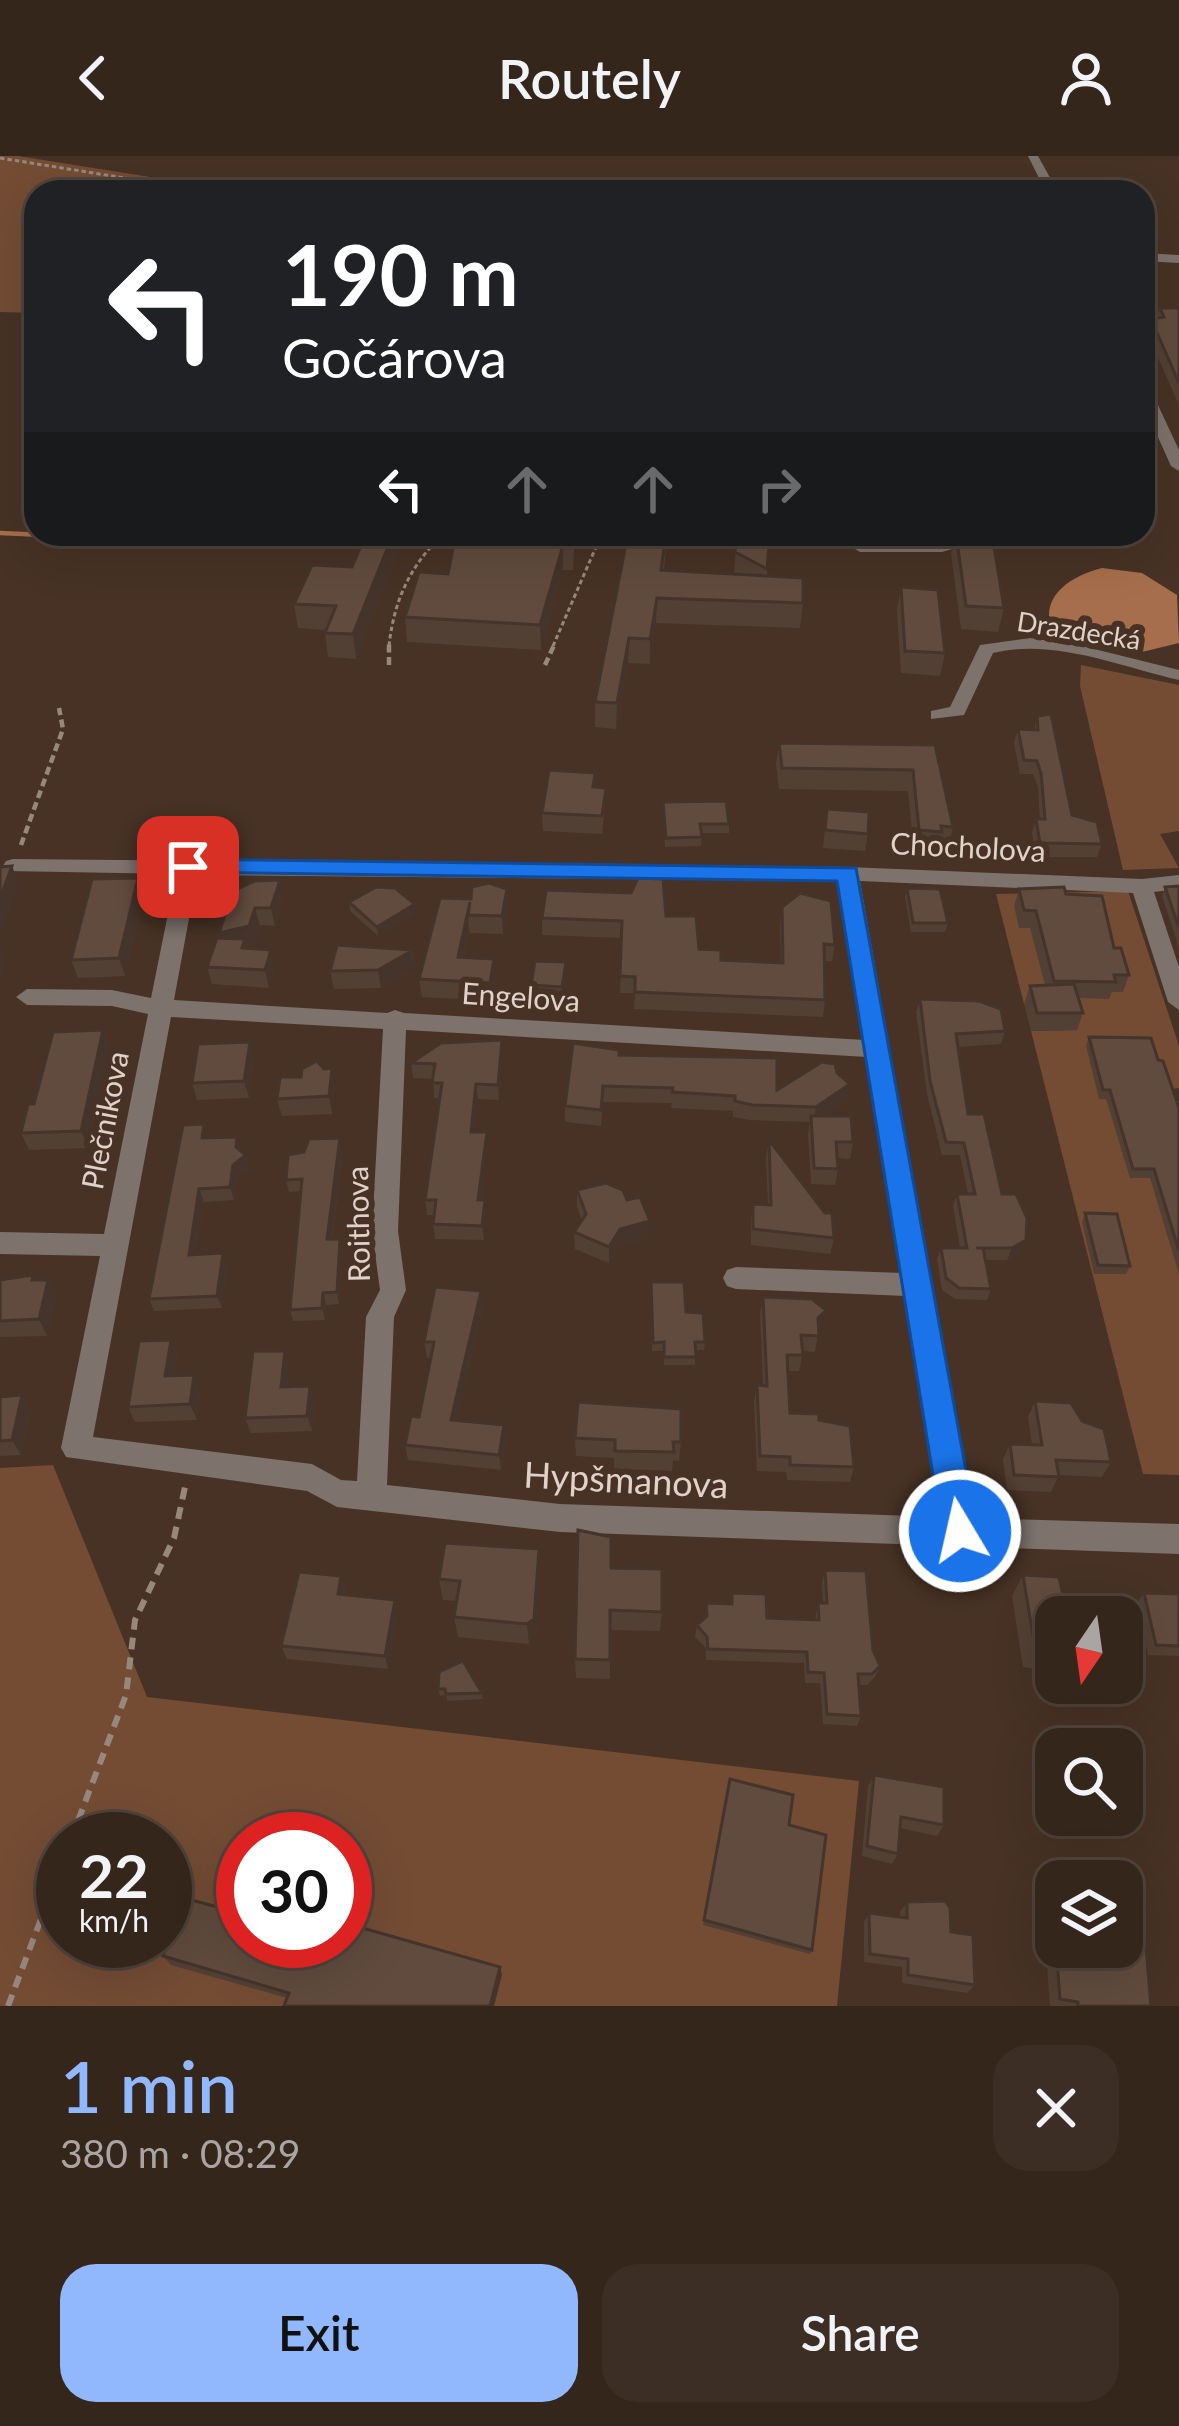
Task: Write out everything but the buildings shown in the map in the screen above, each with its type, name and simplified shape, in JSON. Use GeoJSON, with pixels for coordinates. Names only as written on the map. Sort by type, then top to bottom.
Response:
{"type":"FeatureCollection","features":[{"type":"Feature","properties":{"kind":"street"},"geometry":{"type":"LineString","coordinates":[[1155,414],[1179,466]]}},
{"type":"Feature","properties":{"kind":"street","name":"Drazdecká"},"geometry":{"type":"LineString","coordinates":[[938,715],[957,711],[986,649],[1000,644],[1058,649],[1179,675]]}},
{"type":"Feature","properties":{"kind":"street"},"geometry":{"type":"LineString","coordinates":[[13,866],[848,874]]}},
{"type":"Feature","properties":{"kind":"street","name":"Plečnikova"},"geometry":{"type":"LineString","coordinates":[[76,1448],[188,867]]}},
{"type":"Feature","properties":{"kind":"street","name":"Chocholova"},"geometry":{"type":"LineString","coordinates":[[960,1531],[848,874],[1142,886],[1179,882]]}},
{"type":"Feature","properties":{"kind":"street"},"geometry":{"type":"LineString","coordinates":[[1142,886],[1179,1003]]}},
{"type":"Feature","properties":{"kind":"street"},"geometry":{"type":"LineString","coordinates":[[27,997],[112,998],[160,1008]]}},
{"type":"Feature","properties":{"kind":"street","name":"Engelova"},"geometry":{"type":"LineString","coordinates":[[160,1008],[878,1049]]}},
{"type":"Feature","properties":{"kind":"street","name":"Roithova"},"geometry":{"type":"LineString","coordinates":[[371,1498],[380,1317],[393,1290],[386,1232],[395,1018]]}},
{"type":"Feature","properties":{"kind":"street"},"geometry":{"type":"LineString","coordinates":[[0,1243],[114,1245]]}},
{"type":"Feature","properties":{"kind":"street"},"geometry":{"type":"LineString","coordinates":[[736,1278],[919,1286]]}},
{"type":"Feature","properties":{"kind":"street","name":"Hypšmanova"},"geometry":{"type":"LineString","coordinates":[[76,1448],[312,1478],[337,1493],[371,1498],[560,1518],[1179,1539]]}},
{"type":"Feature","properties":{"kind":"lane"},"geometry":{"type":"LineString","coordinates":[[860,549],[954,546]]}},
{"type":"Feature","properties":{"kind":"path"},"geometry":{"type":"LineString","coordinates":[[0,158],[137,180]]}},
{"type":"Feature","properties":{"kind":"path"},"geometry":{"type":"LineString","coordinates":[[389,665],[389,630],[398,596],[412,567],[432,546]]}},
{"type":"Feature","properties":{"kind":"path"},"geometry":{"type":"LineString","coordinates":[[545,665],[595,546]]}},
{"type":"Feature","properties":{"kind":"path"},"geometry":{"type":"LineString","coordinates":[[13,866],[63,730],[59,708]]}},
{"type":"Feature","properties":{"kind":"path"},"geometry":{"type":"LineString","coordinates":[[81,1812],[126,1695],[136,1620],[174,1538],[190,1465]]}},
{"type":"Feature","properties":{"kind":"path"},"geometry":{"type":"LineString","coordinates":[[8,2006],[36,1932]]}},
{"type":"Feature","properties":{"kind":"shaded area"},"geometry":{"type":"Polygon","coordinates":[[[0,156],[169,180],[24,180],[24,313],[0,312],[0,156]]]}},
{"type":"Feature","properties":{"kind":"shaded area"},"geometry":{"type":"Polygon","coordinates":[[[1102,568],[1142,573],[1177,595],[1179,643],[1142,652],[1051,628],[1050,605],[1055,596],[1071,581],[1102,568]]]}},
{"type":"Feature","properties":{"kind":"shaded area"},"geometry":{"type":"Polygon","coordinates":[[[1081,665],[1179,685],[1179,831],[1160,834],[1179,868],[1123,870],[1080,686],[1081,665]]]}},
{"type":"Feature","properties":{"kind":"shaded area"},"geometry":{"type":"Polygon","coordinates":[[[1128,891],[1179,1046],[1179,1088],[1100,1099],[1179,1101],[1179,1475],[1143,1474],[1031,1031],[1076,1030],[1024,1004],[996,894],[1128,891]]]}},
{"type":"Feature","properties":{"kind":"shaded area"},"geometry":{"type":"Polygon","coordinates":[[[53,1465],[147,1697],[859,1781],[837,2006],[0,2006],[0,1468],[53,1465]]]}},
{"type":"Feature","properties":{"kind":"waterway"},"geometry":{"type":"LineString","coordinates":[[0,533],[24,534]]}},
{"type":"Feature","properties":{"kind":"route"},"geometry":{"type":"LineString","coordinates":[[188,867],[848,874],[960,1531]]}}]}
